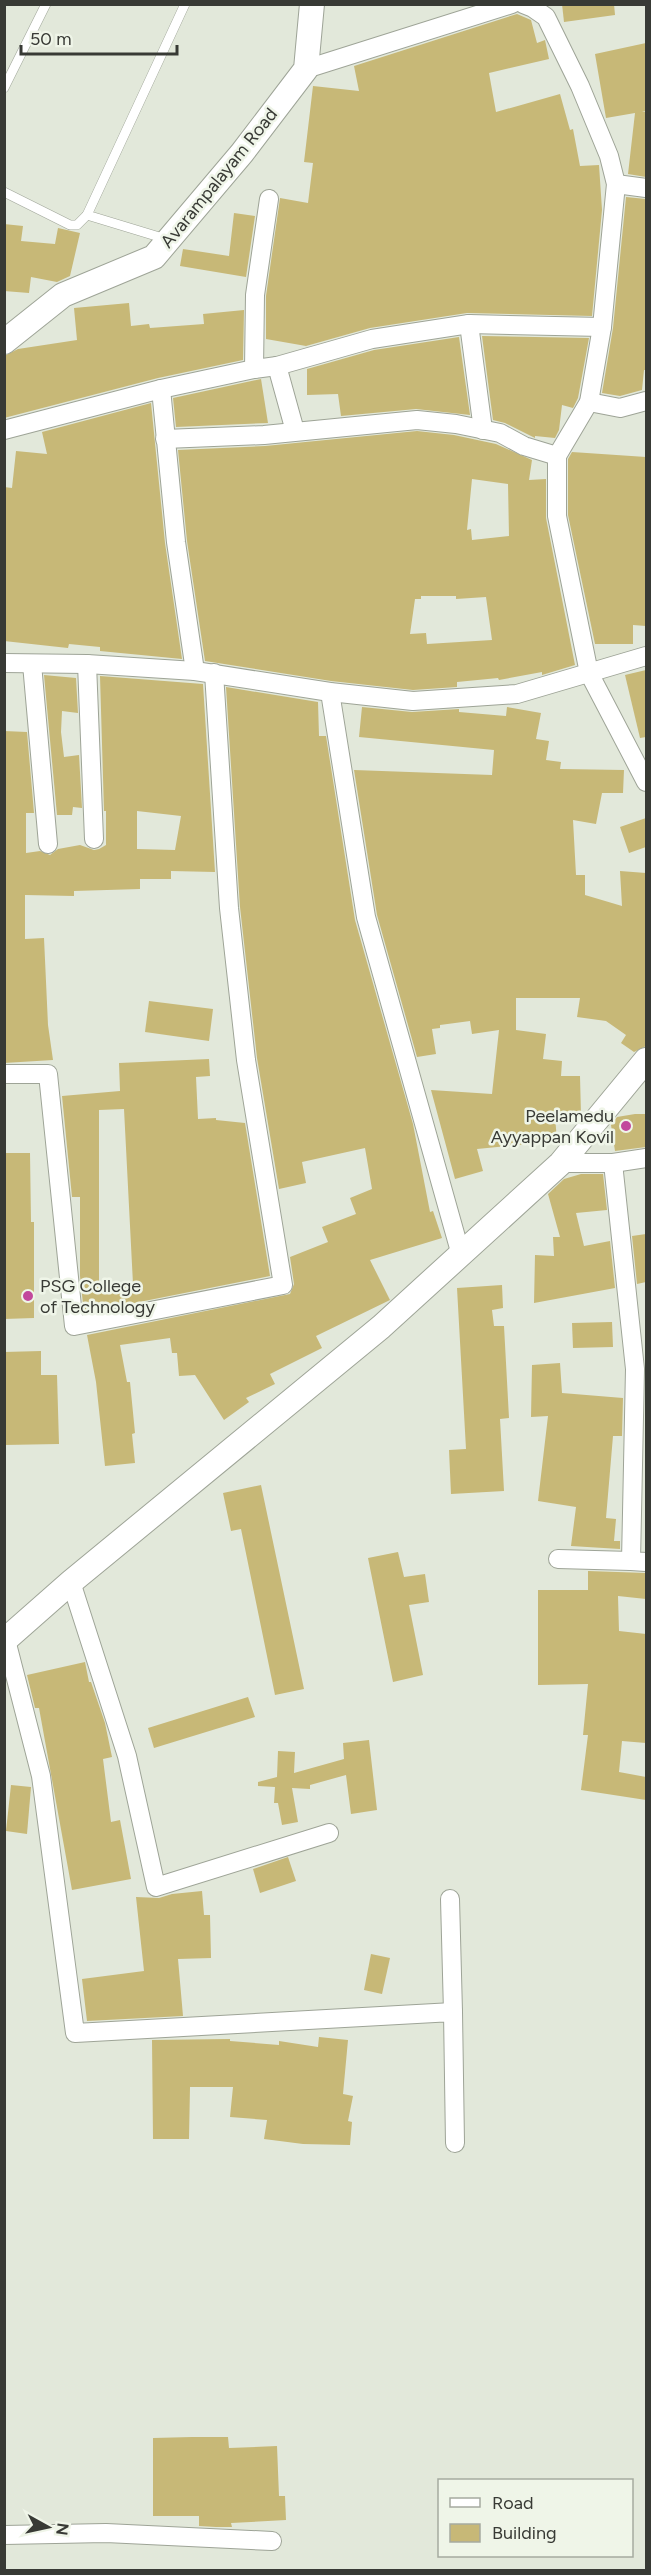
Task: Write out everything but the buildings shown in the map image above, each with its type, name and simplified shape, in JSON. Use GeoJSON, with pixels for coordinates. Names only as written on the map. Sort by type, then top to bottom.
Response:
{"type":"FeatureCollection","features":[{"type":"Feature","properties":{"kind":"street"},"geometry":{"type":"LineString","coordinates":[[312,4],[306,69],[512,4]]}},
{"type":"Feature","properties":{"kind":"street"},"geometry":{"type":"LineString","coordinates":[[523,4],[534,8],[546,17],[580,86],[609,156],[616,184],[602,327],[589,402],[557,456],[557,516],[589,673],[646,782]]}},
{"type":"Feature","properties":{"kind":"street","name":"Avarampalayam Road"},"geometry":{"type":"LineString","coordinates":[[4,342],[63,295],[154,258],[242,153],[306,69]]}},
{"type":"Feature","properties":{"kind":"street"},"geometry":{"type":"LineString","coordinates":[[616,184],[646,188]]}},
{"type":"Feature","properties":{"kind":"street"},"geometry":{"type":"LineString","coordinates":[[254,369],[255,295],[269,199]]}},
{"type":"Feature","properties":{"kind":"street"},"geometry":{"type":"LineString","coordinates":[[4,430],[161,389],[277,366],[372,339],[469,324],[602,327]]}},
{"type":"Feature","properties":{"kind":"street"},"geometry":{"type":"LineString","coordinates":[[469,324],[483,430]]}},
{"type":"Feature","properties":{"kind":"street"},"geometry":{"type":"LineString","coordinates":[[277,366],[296,431]]}},
{"type":"Feature","properties":{"kind":"street"},"geometry":{"type":"LineString","coordinates":[[161,389],[165,439],[195,671]]}},
{"type":"Feature","properties":{"kind":"street"},"geometry":{"type":"LineString","coordinates":[[589,402],[620,408],[646,401]]}},
{"type":"Feature","properties":{"kind":"street"},"geometry":{"type":"LineString","coordinates":[[165,439],[264,435],[417,420],[500,433],[524,446],[557,456]]}},
{"type":"Feature","properties":{"kind":"street"},"geometry":{"type":"LineString","coordinates":[[4,663],[87,664],[195,671],[330,692],[413,701],[517,694],[646,656]]}},
{"type":"Feature","properties":{"kind":"street"},"geometry":{"type":"LineString","coordinates":[[32,664],[48,844]]}},
{"type":"Feature","properties":{"kind":"street"},"geometry":{"type":"LineString","coordinates":[[87,664],[94,839]]}},
{"type":"Feature","properties":{"kind":"street"},"geometry":{"type":"LineString","coordinates":[[4,1074],[48,1074],[74,1326],[283,1285],[246,1060],[229,908],[214,673]]}},
{"type":"Feature","properties":{"kind":"street"},"geometry":{"type":"LineString","coordinates":[[330,692],[366,917],[461,1255]]}},
{"type":"Feature","properties":{"kind":"street"},"geometry":{"type":"LineString","coordinates":[[453,2012],[75,2033],[41,1776],[5,1640],[71,1582],[381,1327],[461,1255],[561,1163],[646,1060]]}},
{"type":"Feature","properties":{"kind":"street"},"geometry":{"type":"LineString","coordinates":[[561,1163],[613,1163],[646,1158]]}},
{"type":"Feature","properties":{"kind":"street"},"geometry":{"type":"LineString","coordinates":[[558,1559],[639,1562],[635,1368],[613,1163]]}},
{"type":"Feature","properties":{"kind":"street"},"geometry":{"type":"LineString","coordinates":[[71,1582],[127,1756],[156,1887],[329,1833]]}},
{"type":"Feature","properties":{"kind":"street"},"geometry":{"type":"LineString","coordinates":[[450,1899],[455,2143]]}},
{"type":"Feature","properties":{"kind":"street"},"geometry":{"type":"LineString","coordinates":[[4,2535],[106,2534],[273,2541]]}},
{"type":"Feature","properties":{"kind":"lane"},"geometry":{"type":"LineString","coordinates":[[4,88],[46,4]]}},
{"type":"Feature","properties":{"kind":"lane"},"geometry":{"type":"LineString","coordinates":[[4,192],[70,225],[77,225],[87,215],[185,4]]}},
{"type":"Feature","properties":{"kind":"lane"},"geometry":{"type":"LineString","coordinates":[[87,215],[169,240]]}},
{"type":"Feature","properties":{"kind":"place","name":"Peelamedu Ayyappan Kovil"},"geometry":{"type":"Point","coordinates":[626,1126]}},
{"type":"Feature","properties":{"kind":"place","name":"PSG College of Technology"},"geometry":{"type":"Point","coordinates":[28,1296]}}]}
